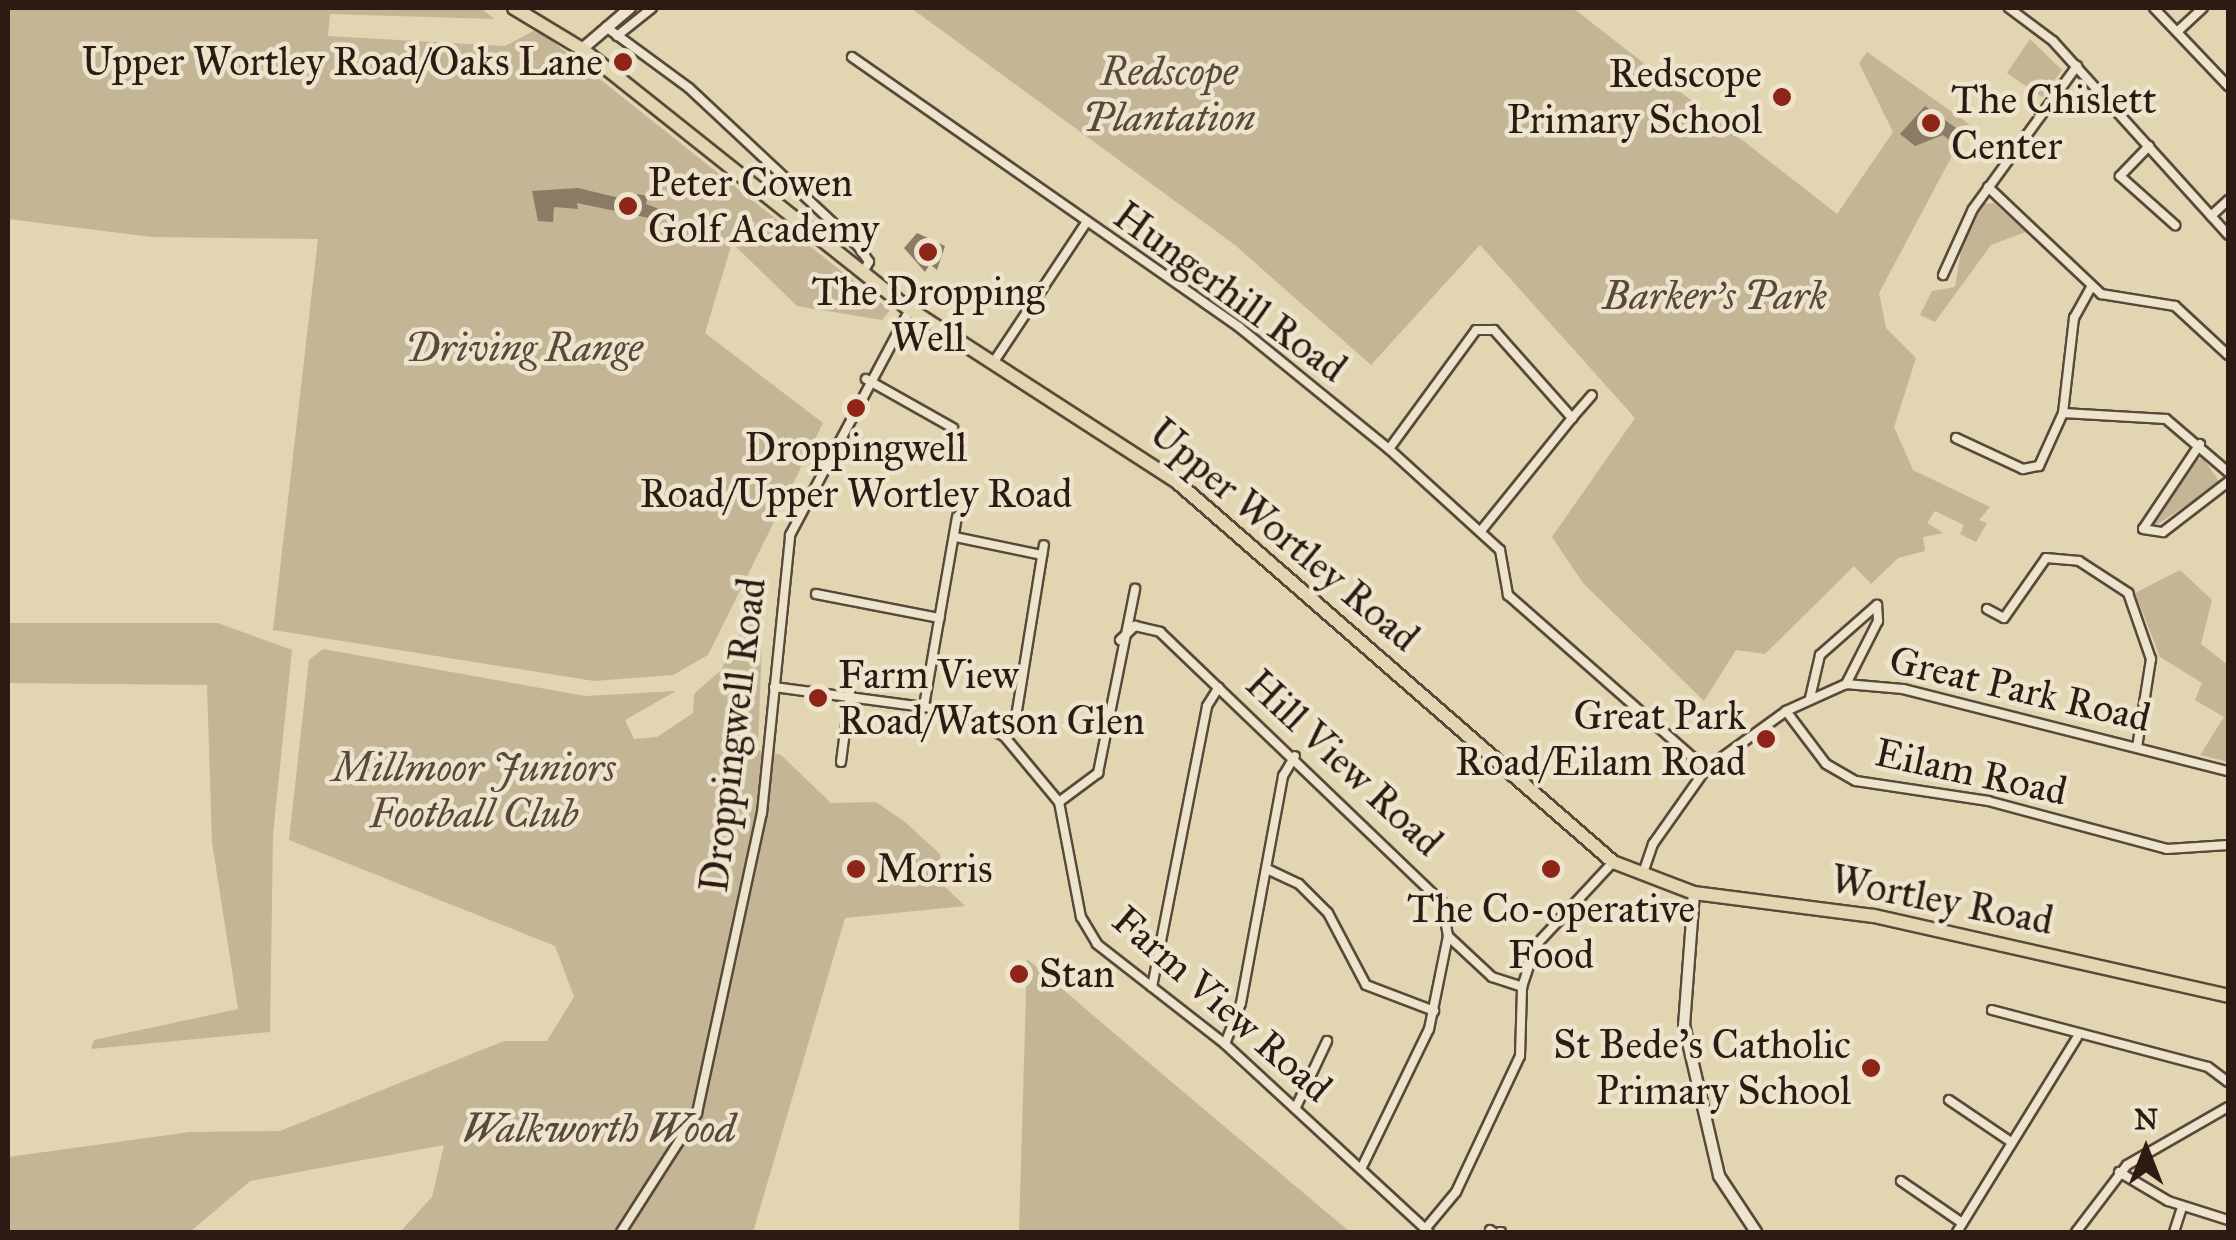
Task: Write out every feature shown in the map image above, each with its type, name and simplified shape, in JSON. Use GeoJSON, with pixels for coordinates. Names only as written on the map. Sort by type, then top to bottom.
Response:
{"type":"FeatureCollection","features":[{"type":"Feature","properties":{"kind":"main road","name":"Upper Wortley Road"},"geometry":{"type":"LineString","coordinates":[[514,8],[582,50],[910,309],[1177,482],[1613,862],[1642,876]]}},
{"type":"Feature","properties":{"kind":"main road","name":"Wortley Road"},"geometry":{"type":"LineString","coordinates":[[1642,876],[1694,893],[1874,916],[2228,996]]}},
{"type":"Feature","properties":{"kind":"street"},"geometry":{"type":"LineString","coordinates":[[582,50],[630,8]]}},
{"type":"Feature","properties":{"kind":"street"},"geometry":{"type":"LineString","coordinates":[[617,36],[652,8]]}},
{"type":"Feature","properties":{"kind":"street"},"geometry":{"type":"LineString","coordinates":[[2009,8],[2077,66],[2228,236]]}},
{"type":"Feature","properties":{"kind":"street"},"geometry":{"type":"LineString","coordinates":[[2025,19],[2034,8]]}},
{"type":"Feature","properties":{"kind":"street"},"geometry":{"type":"LineString","coordinates":[[2154,8],[2228,86]]}},
{"type":"Feature","properties":{"kind":"street"},"geometry":{"type":"LineString","coordinates":[[2178,31],[2203,8]]}},
{"type":"Feature","properties":{"kind":"street","name":"Upper Wortley Road"},"geometry":{"type":"LineString","coordinates":[[606,27],[690,88],[858,246],[868,262],[862,272]]}},
{"type":"Feature","properties":{"kind":"street","name":"Hungerhill Road"},"geometry":{"type":"LineString","coordinates":[[852,57],[1240,328],[1389,450],[1500,550],[1508,594],[1527,614],[1706,768]]}},
{"type":"Feature","properties":{"kind":"street"},"geometry":{"type":"LineString","coordinates":[[1943,275],[1988,187],[2077,66]]}},
{"type":"Feature","properties":{"kind":"street"},"geometry":{"type":"LineString","coordinates":[[2149,146],[2120,176],[2175,225]]}},
{"type":"Feature","properties":{"kind":"street"},"geometry":{"type":"LineString","coordinates":[[1988,187],[2090,286],[2175,306],[2228,355]]}},
{"type":"Feature","properties":{"kind":"street"},"geometry":{"type":"LineString","coordinates":[[2211,216],[2228,200]]}},
{"type":"Feature","properties":{"kind":"street"},"geometry":{"type":"LineString","coordinates":[[993,363],[1086,222]]}},
{"type":"Feature","properties":{"kind":"street"},"geometry":{"type":"LineString","coordinates":[[1956,438],[2023,469],[2039,466],[2063,414],[2074,318],[2090,286]]}},
{"type":"Feature","properties":{"kind":"street","name":"Droppingwell Road"},"geometry":{"type":"LineString","coordinates":[[621,1232],[696,1113],[762,814],[790,535],[866,379],[910,309]]}},
{"type":"Feature","properties":{"kind":"street"},"geometry":{"type":"LineString","coordinates":[[1389,450],[1484,326],[1572,418]]}},
{"type":"Feature","properties":{"kind":"street"},"geometry":{"type":"LineString","coordinates":[[866,379],[953,428]]}},
{"type":"Feature","properties":{"kind":"street"},"geometry":{"type":"LineString","coordinates":[[1480,532],[1592,395]]}},
{"type":"Feature","properties":{"kind":"street"},"geometry":{"type":"LineString","coordinates":[[2063,414],[2166,419],[2200,444],[2228,472]]}},
{"type":"Feature","properties":{"kind":"street"},"geometry":{"type":"LineString","coordinates":[[2200,444],[2143,529],[2162,532],[2228,482]]}},
{"type":"Feature","properties":{"kind":"street"},"geometry":{"type":"LineString","coordinates":[[924,706],[958,517]]}},
{"type":"Feature","properties":{"kind":"street"},"geometry":{"type":"LineString","coordinates":[[955,538],[1042,550],[1016,717],[1004,736]]}},
{"type":"Feature","properties":{"kind":"street"},"geometry":{"type":"LineString","coordinates":[[1987,609],[2004,618],[2046,558],[2078,561],[2110,578],[2141,618],[2151,659],[2137,747]]}},
{"type":"Feature","properties":{"kind":"street"},"geometry":{"type":"LineString","coordinates":[[1059,802],[1098,773],[1120,640],[1135,589]]}},
{"type":"Feature","properties":{"kind":"street"},"geometry":{"type":"LineString","coordinates":[[816,594],[940,618]]}},
{"type":"Feature","properties":{"kind":"street"},"geometry":{"type":"LineString","coordinates":[[1810,698],[1820,655],[1877,604],[1878,621],[1846,684]]}},
{"type":"Feature","properties":{"kind":"street","name":"Hill View Road"},"geometry":{"type":"LineString","coordinates":[[1120,640],[1135,626],[1160,632],[1428,882],[1448,936]]}},
{"type":"Feature","properties":{"kind":"street","name":"Great Park Road"},"geometry":{"type":"LineString","coordinates":[[1642,876],[1653,844],[1706,768],[1786,712],[1846,684],[1903,689],[2228,771]]}},
{"type":"Feature","properties":{"kind":"street","name":"Farm View Road"},"geometry":{"type":"LineString","coordinates":[[774,687],[850,693],[924,706],[1004,736],[1059,802],[1088,932],[1225,1044],[1427,1230]]}},
{"type":"Feature","properties":{"kind":"street"},"geometry":{"type":"LineString","coordinates":[[1152,987],[1207,706],[1219,688]]}},
{"type":"Feature","properties":{"kind":"street"},"geometry":{"type":"LineString","coordinates":[[841,762],[850,693]]}},
{"type":"Feature","properties":{"kind":"street","name":"Eilam Road"},"geometry":{"type":"LineString","coordinates":[[1786,712],[1826,764],[1856,781],[1988,801],[2168,849],[2228,845]]}},
{"type":"Feature","properties":{"kind":"street"},"geometry":{"type":"LineString","coordinates":[[1225,1044],[1242,1003],[1284,776],[1295,756]]}},
{"type":"Feature","properties":{"kind":"street"},"geometry":{"type":"LineString","coordinates":[[1427,1230],[1456,1192],[1520,1056],[1522,986],[1545,932],[1613,862]]}},
{"type":"Feature","properties":{"kind":"street"},"geometry":{"type":"LineString","coordinates":[[1267,869],[1299,884],[1328,913],[1366,986],[1434,1011]]}},
{"type":"Feature","properties":{"kind":"street"},"geometry":{"type":"LineString","coordinates":[[1694,893],[1684,1025],[1719,1176],[1756,1232]]}},
{"type":"Feature","properties":{"kind":"street"},"geometry":{"type":"LineString","coordinates":[[1448,936],[1492,978],[1522,986]]}},
{"type":"Feature","properties":{"kind":"street"},"geometry":{"type":"LineString","coordinates":[[1362,1168],[1434,1011],[1448,936]]}},
{"type":"Feature","properties":{"kind":"street"},"geometry":{"type":"LineString","coordinates":[[1992,1010],[2077,1038],[2208,1066],[2228,1082]]}},
{"type":"Feature","properties":{"kind":"street"},"geometry":{"type":"LineString","coordinates":[[1956,1232],[2077,1038]]}},
{"type":"Feature","properties":{"kind":"street"},"geometry":{"type":"LineString","coordinates":[[1296,1107],[1326,1041]]}},
{"type":"Feature","properties":{"kind":"street"},"geometry":{"type":"LineString","coordinates":[[1949,1100],[2011,1142]]}},
{"type":"Feature","properties":{"kind":"street"},"geometry":{"type":"LineString","coordinates":[[2076,1232],[2119,1172],[2228,1107]]}},
{"type":"Feature","properties":{"kind":"street"},"geometry":{"type":"LineString","coordinates":[[2119,1172],[2182,1207],[2228,1220]]}},
{"type":"Feature","properties":{"kind":"street"},"geometry":{"type":"LineString","coordinates":[[1901,1181],[1962,1222]]}},
{"type":"Feature","properties":{"kind":"street"},"geometry":{"type":"LineString","coordinates":[[2174,1232],[2182,1207]]}},
{"type":"Feature","properties":{"kind":"green space","name":"Driving Range"},"geometry":{"type":"Polygon","coordinates":[[[8,8],[480,8],[495,19],[330,14],[328,36],[505,46],[537,29],[890,310],[882,320],[797,306],[732,243],[705,333],[823,423],[708,655],[673,675],[594,681],[273,630],[318,239],[152,237],[8,219],[8,8]]]}},
{"type":"Feature","properties":{"kind":"green space","name":"Barker's Park"},"geometry":{"type":"Polygon","coordinates":[[[911,8],[1573,8],[1837,214],[1893,132],[1859,63],[1867,52],[1969,124],[1879,293],[1886,328],[1916,358],[1894,427],[1913,470],[1990,507],[1979,520],[1987,523],[1976,542],[1960,534],[1964,525],[1935,511],[1927,523],[1943,533],[1923,537],[1925,551],[1898,558],[1871,584],[1854,566],[1765,654],[1736,650],[1704,701],[1583,583],[1552,537],[1635,418],[1480,245],[1371,365],[1235,245],[911,8]]]}},
{"type":"Feature","properties":{"kind":"green space"},"geometry":{"type":"Polygon","coordinates":[[[2030,39],[2062,70],[2042,97],[2007,73],[2030,39]]]}},
{"type":"Feature","properties":{"kind":"green space"},"geometry":{"type":"Polygon","coordinates":[[[1994,203],[2026,232],[1991,245],[1935,322],[1920,315],[1932,291],[1955,287],[1962,245],[1983,204],[1994,203]]]}},
{"type":"Feature","properties":{"kind":"green space"},"geometry":{"type":"Polygon","coordinates":[[[2203,458],[2220,483],[2149,530],[2149,517],[2192,461],[2203,458]]]}},
{"type":"Feature","properties":{"kind":"green space"},"geometry":{"type":"Polygon","coordinates":[[[2180,570],[2212,600],[2201,644],[2228,665],[2228,762],[2200,755],[2224,717],[2195,700],[2202,683],[2160,657],[2135,593],[2180,570]]]}},
{"type":"Feature","properties":{"kind":"green space"},"geometry":{"type":"Polygon","coordinates":[[[764,585],[758,750],[781,755],[831,803],[876,802],[905,822],[940,854],[941,883],[965,906],[845,918],[753,1232],[400,1232],[432,1197],[444,1145],[250,1181],[190,1232],[8,1232],[8,1157],[190,1132],[280,1131],[504,1041],[547,1041],[574,997],[555,946],[289,840],[309,660],[323,649],[585,696],[676,691],[625,720],[634,739],[657,737],[693,713],[694,694],[721,670],[764,585]]]}},
{"type":"Feature","properties":{"kind":"green space"},"geometry":{"type":"Polygon","coordinates":[[[8,623],[218,623],[292,650],[273,834],[270,1032],[91,1049],[94,1040],[238,1009],[212,842],[207,685],[8,683],[8,623]]]}},
{"type":"Feature","properties":{"kind":"green space"},"geometry":{"type":"Polygon","coordinates":[[[1027,959],[1155,1068],[1350,1232],[1019,1232],[1027,959]]]}},
{"type":"Feature","properties":{"kind":"building","name":"The Chislett Center"},"geometry":{"type":"Polygon","coordinates":[[[1925,106],[1959,130],[1953,143],[1943,135],[1915,146],[1900,134],[1925,106]]]}},
{"type":"Feature","properties":{"kind":"building","name":"Peter Cowen Golf Academy"},"geometry":{"type":"Polygon","coordinates":[[[578,188],[636,202],[637,194],[648,196],[646,204],[659,209],[654,219],[577,203],[578,209],[554,207],[553,222],[538,221],[532,191],[578,188]]]}},
{"type":"Feature","properties":{"kind":"building","name":"The Dropping Well"},"geometry":{"type":"Polygon","coordinates":[[[917,233],[945,246],[937,270],[930,264],[925,272],[904,248],[917,233]]]}},
{"type":"Feature","properties":{"kind":"place","name":"Upper Wortley Road/Oaks Lane"},"geometry":{"type":"Point","coordinates":[623,62]}},
{"type":"Feature","properties":{"kind":"place","name":"Redscope Primary School"},"geometry":{"type":"Point","coordinates":[1782,97]}},
{"type":"Feature","properties":{"kind":"place","name":"The Chislett Center"},"geometry":{"type":"Point","coordinates":[1931,123]}},
{"type":"Feature","properties":{"kind":"place","name":"Peter Cowen Golf Academy"},"geometry":{"type":"Point","coordinates":[628,206]}},
{"type":"Feature","properties":{"kind":"place","name":"The Dropping Well"},"geometry":{"type":"Point","coordinates":[928,252]}},
{"type":"Feature","properties":{"kind":"place","name":"Droppingwell Road/Upper Wortley Road"},"geometry":{"type":"Point","coordinates":[856,408]}},
{"type":"Feature","properties":{"kind":"place","name":"Farm View Road/Watson Glen"},"geometry":{"type":"Point","coordinates":[818,698]}},
{"type":"Feature","properties":{"kind":"place","name":"Great Park Road/Eilam Road"},"geometry":{"type":"Point","coordinates":[1766,739]}},
{"type":"Feature","properties":{"kind":"place","name":"Morris"},"geometry":{"type":"Point","coordinates":[856,869]}},
{"type":"Feature","properties":{"kind":"place","name":"The Co-operative Food"},"geometry":{"type":"Point","coordinates":[1551,869]}},
{"type":"Feature","properties":{"kind":"place","name":"Stan"},"geometry":{"type":"Point","coordinates":[1019,974]}},
{"type":"Feature","properties":{"kind":"place","name":"St Bede's Catholic Primary School"},"geometry":{"type":"Point","coordinates":[1871,1068]}},
{"type":"Feature","properties":{"kind":"park label","name":"Redscope Plantation"},"geometry":{"type":"Point","coordinates":[1169,95]}},
{"type":"Feature","properties":{"kind":"park label","name":"Millmoor Juniors Football Club"},"geometry":{"type":"Point","coordinates":[474,791]}},
{"type":"Feature","properties":{"kind":"park label","name":"Walkworth Wood"},"geometry":{"type":"Point","coordinates":[599,1129]}}]}
